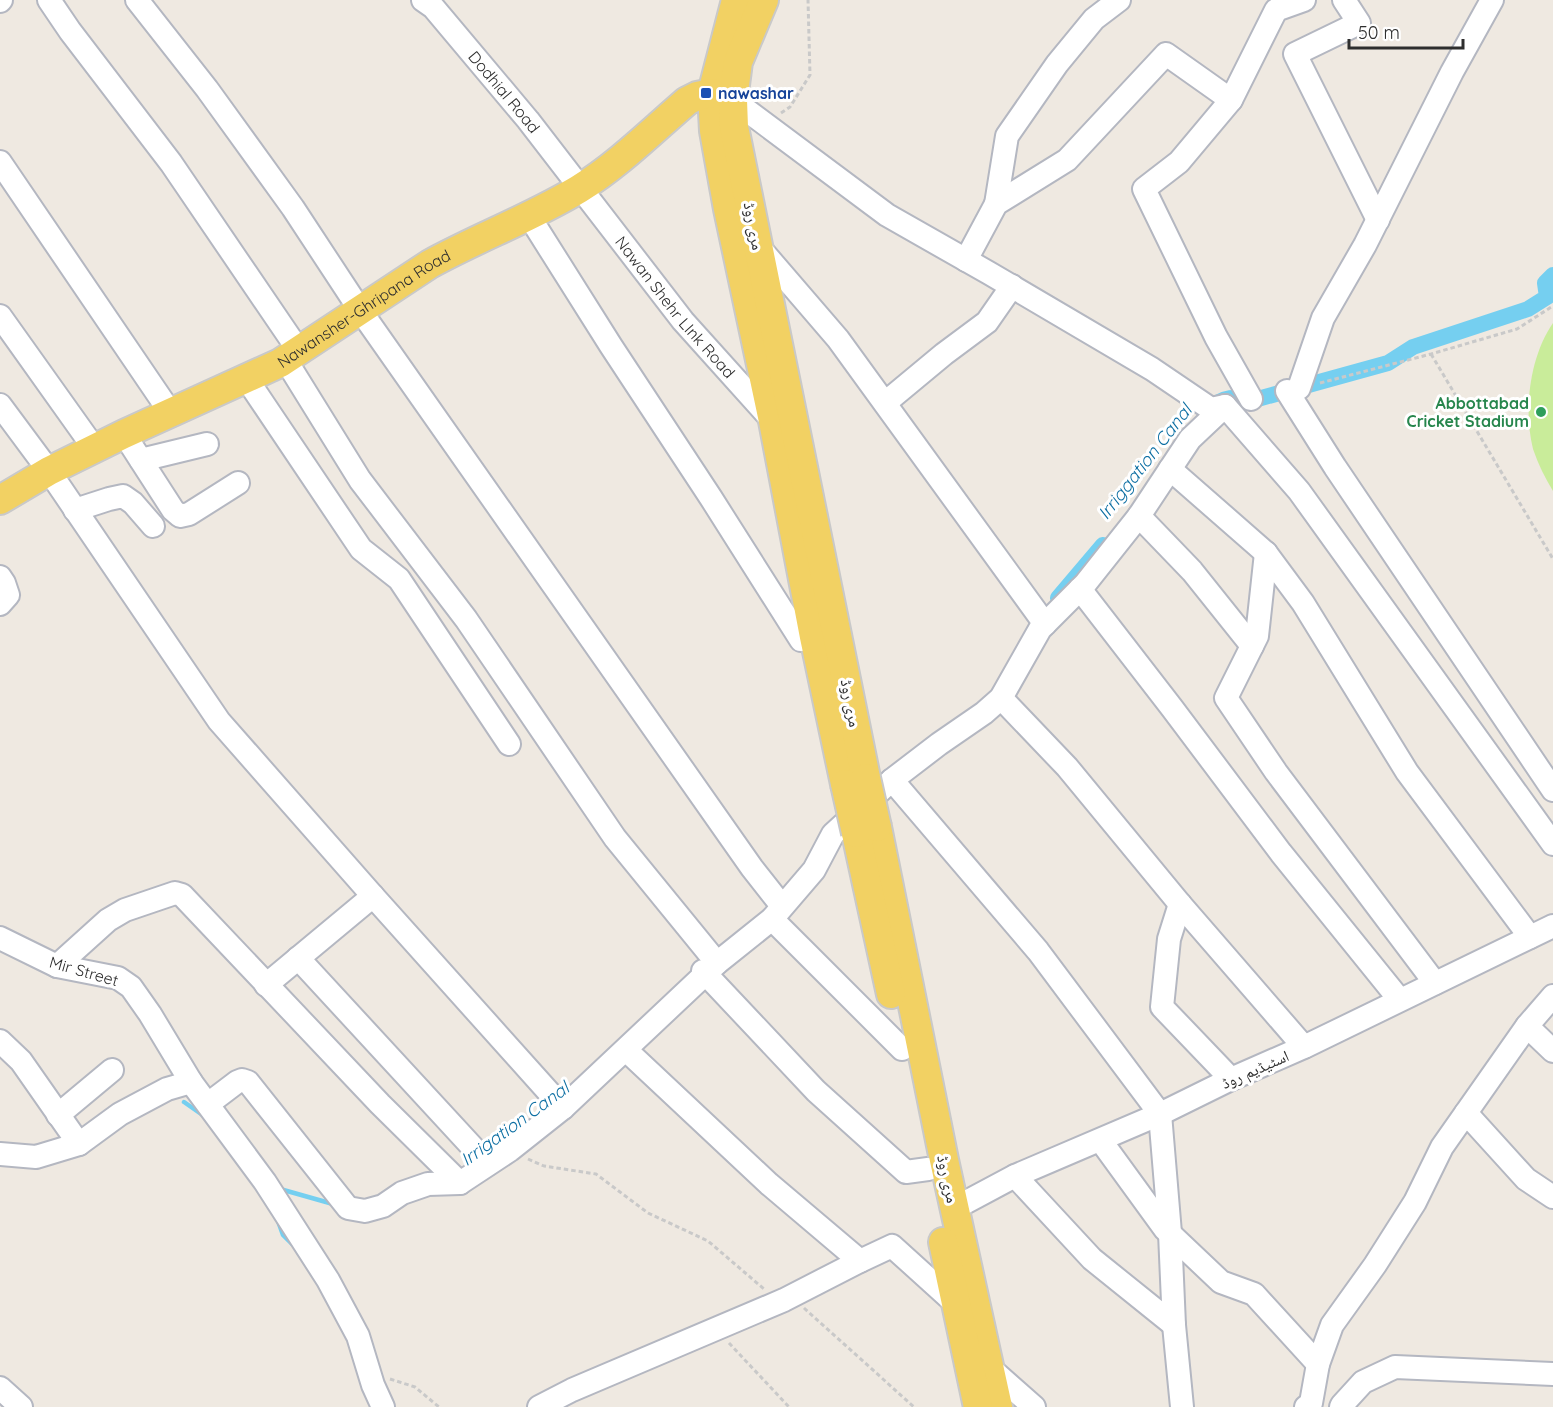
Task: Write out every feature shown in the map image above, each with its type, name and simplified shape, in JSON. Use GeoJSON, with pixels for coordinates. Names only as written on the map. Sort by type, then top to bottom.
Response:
{"type":"FeatureCollection","features":[{"type":"Feature","properties":{"kind":"main road","name":"مری روڈ"},"geometry":{"type":"LineString","coordinates":[[736,0],[722,96],[714,131],[814,637],[868,781]]}},
{"type":"Feature","properties":{"kind":"main road","name":"مری روڈ"},"geometry":{"type":"LineString","coordinates":[[764,0],[722,96],[734,127],[868,781],[866,830],[911,1058],[927,1169],[954,1302],[987,1394]]}},
{"type":"Feature","properties":{"kind":"main road","name":"Nawansher-Ghripana Road"},"geometry":{"type":"LineString","coordinates":[[0,500],[94,448],[292,355],[430,264],[581,188],[601,174],[687,101],[697,96],[722,96]]}},
{"type":"Feature","properties":{"kind":"main road","name":"مری روڈ"},"geometry":{"type":"LineString","coordinates":[[911,1058],[955,1208],[987,1394]]}},
{"type":"Feature","properties":{"kind":"street"},"geometry":{"type":"LineString","coordinates":[[49,0],[171,164],[292,355],[360,480],[466,619],[615,838],[708,969],[816,1091],[906,1172],[927,1169]]}},
{"type":"Feature","properties":{"kind":"street"},"geometry":{"type":"LineString","coordinates":[[137,0],[207,89],[293,208],[360,310],[752,868],[777,912],[911,1058]]}},
{"type":"Feature","properties":{"kind":"street","name":"Dodhial Road"},"geometry":{"type":"LineString","coordinates":[[423,0],[433,7],[528,120],[581,188]]}},
{"type":"Feature","properties":{"kind":"street"},"geometry":{"type":"LineString","coordinates":[[966,260],[996,204],[1007,136],[1057,64],[1094,19],[1119,0]]}},
{"type":"Feature","properties":{"kind":"street"},"geometry":{"type":"LineString","coordinates":[[1251,399],[1216,337],[1144,189],[1179,162],[1231,100],[1276,10],[1304,0]]}},
{"type":"Feature","properties":{"kind":"street"},"geometry":{"type":"LineString","coordinates":[[1344,0],[1359,23],[1295,54],[1378,220]]}},
{"type":"Feature","properties":{"kind":"street"},"geometry":{"type":"LineString","coordinates":[[1492,0],[1452,72],[1365,245],[1323,318],[1293,390],[1342,477],[1553,790]]}},
{"type":"Feature","properties":{"kind":"street"},"geometry":{"type":"LineString","coordinates":[[996,204],[1067,160],[1166,54],[1231,100]]}},
{"type":"Feature","properties":{"kind":"street"},"geometry":{"type":"LineString","coordinates":[[722,96],[766,123],[887,215],[1152,369],[1211,409],[1225,406]]}},
{"type":"Feature","properties":{"kind":"street"},"geometry":{"type":"LineString","coordinates":[[0,162],[170,412]]}},
{"type":"Feature","properties":{"kind":"street","name":"Nawan Shehr LInk Road"},"geometry":{"type":"LineString","coordinates":[[581,188],[682,321],[773,421]]}},
{"type":"Feature","properties":{"kind":"street"},"geometry":{"type":"LineString","coordinates":[[529,216],[801,640],[814,637]]}},
{"type":"Feature","properties":{"kind":"street"},"geometry":{"type":"LineString","coordinates":[[758,246],[838,339],[1045,624]]}},
{"type":"Feature","properties":{"kind":"street"},"geometry":{"type":"LineString","coordinates":[[885,403],[987,322],[1012,286]]}},
{"type":"Feature","properties":{"kind":"street"},"geometry":{"type":"LineString","coordinates":[[0,316],[94,448]]}},
{"type":"Feature","properties":{"kind":"street"},"geometry":{"type":"LineString","coordinates":[[246,378],[361,549],[399,579],[509,744]]}},
{"type":"Feature","properties":{"kind":"street"},"geometry":{"type":"LineString","coordinates":[[0,405],[49,471],[219,721],[563,1108]]}},
{"type":"Feature","properties":{"kind":"street"},"geometry":{"type":"LineString","coordinates":[[208,1104],[237,1082],[242,1080],[248,1082],[348,1208],[365,1211],[383,1206],[402,1193],[429,1184],[460,1183],[510,1150],[563,1108],[708,969],[777,912],[814,870],[833,834],[868,781],[939,744],[984,713],[1001,698],[1040,630],[1080,589],[1139,516],[1190,439],[1225,406]]}},
{"type":"Feature","properties":{"kind":"street"},"geometry":{"type":"LineString","coordinates":[[1225,406],[1299,492],[1553,844]]}},
{"type":"Feature","properties":{"kind":"street"},"geometry":{"type":"LineString","coordinates":[[124,434],[173,510],[180,516],[189,514],[238,483]]}},
{"type":"Feature","properties":{"kind":"street"},"geometry":{"type":"LineString","coordinates":[[141,460],[207,444]]}},
{"type":"Feature","properties":{"kind":"street"},"geometry":{"type":"LineString","coordinates":[[1170,469],[1266,553],[1303,603],[1407,772],[1530,937]]}},
{"type":"Feature","properties":{"kind":"street"},"geometry":{"type":"LineString","coordinates":[[75,510],[123,496],[133,503],[153,526]]}},
{"type":"Feature","properties":{"kind":"street"},"geometry":{"type":"LineString","coordinates":[[1139,516],[1192,571],[1252,646]]}},
{"type":"Feature","properties":{"kind":"street"},"geometry":{"type":"LineString","coordinates":[[1266,553],[1257,636],[1226,698],[1276,772],[1435,983]]}},
{"type":"Feature","properties":{"kind":"street"},"geometry":{"type":"LineString","coordinates":[[0,577],[8,595],[0,604]]}},
{"type":"Feature","properties":{"kind":"street"},"geometry":{"type":"LineString","coordinates":[[1080,589],[1281,853],[1400,999]]}},
{"type":"Feature","properties":{"kind":"street"},"geometry":{"type":"LineString","coordinates":[[1001,698],[1067,767],[1180,904],[1304,1047]]}},
{"type":"Feature","properties":{"kind":"street"},"geometry":{"type":"LineString","coordinates":[[868,781],[1038,951],[1160,1114],[1182,1407]]}},
{"type":"Feature","properties":{"kind":"street"},"geometry":{"type":"LineString","coordinates":[[57,966],[108,920],[125,910],[175,893],[182,895],[380,1104],[460,1183]]}},
{"type":"Feature","properties":{"kind":"street"},"geometry":{"type":"LineString","coordinates":[[266,985],[373,896]]}},
{"type":"Feature","properties":{"kind":"street"},"geometry":{"type":"LineString","coordinates":[[1180,904],[1168,939],[1162,1006],[1231,1080]]}},
{"type":"Feature","properties":{"kind":"street","name":"اسٹیڈیم روڈ"},"geometry":{"type":"LineString","coordinates":[[955,1208],[1015,1176],[1160,1114],[1553,926]]}},
{"type":"Feature","properties":{"kind":"street","name":"Mir Street"},"geometry":{"type":"LineString","coordinates":[[0,938],[57,966],[118,978],[131,987],[191,1082],[265,1182],[328,1280],[358,1336],[372,1385],[383,1407]]}},
{"type":"Feature","properties":{"kind":"street"},"geometry":{"type":"LineString","coordinates":[[298,958],[488,1164]]}},
{"type":"Feature","properties":{"kind":"street"},"geometry":{"type":"LineString","coordinates":[[1553,996],[1527,1026],[1443,1147],[1414,1202],[1375,1265],[1332,1324],[1308,1405],[1346,1406],[1363,1382],[1395,1367],[1553,1374]]}},
{"type":"Feature","properties":{"kind":"street"},"geometry":{"type":"LineString","coordinates":[[1527,1026],[1553,1052]]}},
{"type":"Feature","properties":{"kind":"street"},"geometry":{"type":"LineString","coordinates":[[0,1041],[21,1061],[79,1144]]}},
{"type":"Feature","properties":{"kind":"street"},"geometry":{"type":"LineString","coordinates":[[626,1050],[769,1185],[860,1260]]}},
{"type":"Feature","properties":{"kind":"street"},"geometry":{"type":"LineString","coordinates":[[58,1114],[112,1070]]}},
{"type":"Feature","properties":{"kind":"street"},"geometry":{"type":"LineString","coordinates":[[0,1154],[36,1157],[79,1144],[120,1114],[167,1089],[191,1082]]}},
{"type":"Feature","properties":{"kind":"street"},"geometry":{"type":"LineString","coordinates":[[1466,1113],[1526,1179],[1553,1197]]}},
{"type":"Feature","properties":{"kind":"street"},"geometry":{"type":"LineString","coordinates":[[1101,1140],[1170,1233],[1221,1282],[1254,1294],[1318,1365]]}},
{"type":"Feature","properties":{"kind":"street"},"geometry":{"type":"LineString","coordinates":[[1015,1176],[1092,1259],[1174,1324]]}},
{"type":"Feature","properties":{"kind":"street"},"geometry":{"type":"LineString","coordinates":[[540,1407],[572,1390],[784,1299],[892,1246],[954,1302]]}},
{"type":"Feature","properties":{"kind":"street"},"geometry":{"type":"LineString","coordinates":[[0,1388],[21,1407]]}},
{"type":"Feature","properties":{"kind":"street"},"geometry":{"type":"LineString","coordinates":[[987,1394],[1034,1407]]}},
{"type":"Feature","properties":{"kind":"path"},"geometry":{"type":"LineString","coordinates":[[766,123],[790,107],[810,75],[808,0]]}},
{"type":"Feature","properties":{"kind":"path"},"geometry":{"type":"LineString","coordinates":[[1293,390],[1517,329],[1553,306]]}},
{"type":"Feature","properties":{"kind":"path"},"geometry":{"type":"LineString","coordinates":[[1431,354],[1553,559]]}},
{"type":"Feature","properties":{"kind":"path"},"geometry":{"type":"LineString","coordinates":[[510,1150],[544,1166],[596,1174],[648,1213],[708,1241],[784,1299],[914,1407]]}},
{"type":"Feature","properties":{"kind":"path"},"geometry":{"type":"LineString","coordinates":[[716,1329],[789,1407]]}},
{"type":"Feature","properties":{"kind":"path"},"geometry":{"type":"LineString","coordinates":[[369,1372],[415,1387],[439,1407]]}},
{"type":"Feature","properties":{"kind":"green space","name":"Abbottabad Cricket Stadium"},"geometry":{"type":"Polygon","coordinates":[[[1553,323],[1553,491],[1533,449],[1529,400],[1534,367],[1545,336],[1553,323]]]}},
{"type":"Feature","properties":{"kind":"waterway","name":"Irriggation Canal"},"geometry":{"type":"LineString","coordinates":[[1215,405],[1233,398],[1254,400],[1388,363],[1413,347],[1528,309],[1547,297],[1545,283],[1553,275]]}},
{"type":"Feature","properties":{"kind":"waterway","name":"Irriggation Canal"},"geometry":{"type":"LineString","coordinates":[[1058,598],[1103,545]]}},
{"type":"Feature","properties":{"kind":"waterway","name":"Irrigation Canal"},"geometry":{"type":"LineString","coordinates":[[184,1102],[204,1116]]}},
{"type":"Feature","properties":{"kind":"waterway","name":"Irrigation Canal"},"geometry":{"type":"LineString","coordinates":[[280,1189],[333,1204]]}},
{"type":"Feature","properties":{"kind":"waterway","name":"Irrigation Canal"},"geometry":{"type":"LineString","coordinates":[[278,1221],[283,1235],[292,1244]]}},
{"type":"Feature","properties":{"kind":"place","name":"nawashar"},"geometry":{"type":"Point","coordinates":[706,93]}},
{"type":"Feature","properties":{"kind":"place","name":"Abbottabad Cricket Stadium"},"geometry":{"type":"Point","coordinates":[1541,412]}}]}
